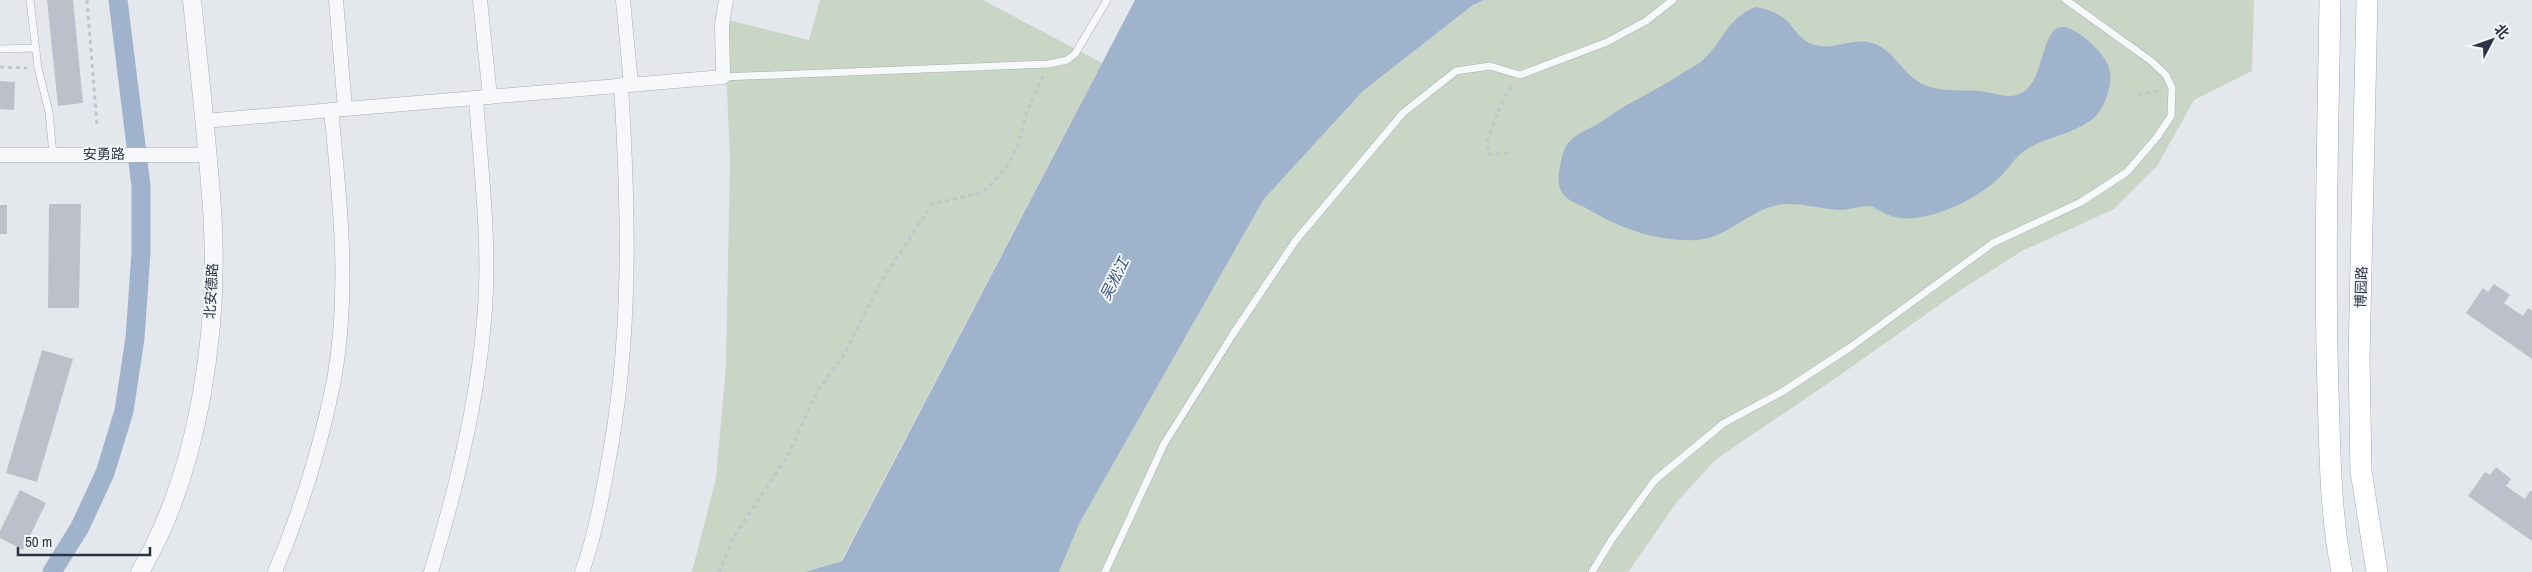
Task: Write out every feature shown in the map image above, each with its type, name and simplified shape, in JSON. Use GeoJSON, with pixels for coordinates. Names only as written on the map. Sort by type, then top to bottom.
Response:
{"type":"FeatureCollection","features":[{"type":"Feature","properties":{"kind":"main road"},"geometry":{"type":"LineString","coordinates":[[2330,0],[2327,351],[2330,461],[2338,554],[2342,572]]}},
{"type":"Feature","properties":{"kind":"main road","name":"博园路"},"geometry":{"type":"LineString","coordinates":[[2366,0],[2366,87],[2359,358],[2361,471],[2377,572]]}},
{"type":"Feature","properties":{"kind":"street","name":"北安德路"},"geometry":{"type":"LineString","coordinates":[[140,572],[167,516],[182,474],[194,426],[205,364],[213,262],[212,209],[192,0]]}},
{"type":"Feature","properties":{"kind":"street"},"geometry":{"type":"LineString","coordinates":[[336,0],[346,109]]}},
{"type":"Feature","properties":{"kind":"street"},"geometry":{"type":"LineString","coordinates":[[431,572],[464,448],[477,378],[484,320],[485,219],[480,0]]}},
{"type":"Feature","properties":{"kind":"street"},"geometry":{"type":"LineString","coordinates":[[582,572],[600,505],[615,428],[625,342],[628,258],[623,0]]}},
{"type":"Feature","properties":{"kind":"street"},"geometry":{"type":"LineString","coordinates":[[204,121],[723,77],[722,25],[726,0]]}},
{"type":"Feature","properties":{"kind":"street"},"geometry":{"type":"LineString","coordinates":[[275,572],[307,486],[334,378],[339,338],[342,237],[331,110]]}},
{"type":"Feature","properties":{"kind":"street","name":"安勇路"},"geometry":{"type":"LineString","coordinates":[[0,155],[207,155]]}},
{"type":"Feature","properties":{"kind":"lane"},"geometry":{"type":"LineString","coordinates":[[30,0],[38,68],[49,112],[52,155]]}},
{"type":"Feature","properties":{"kind":"lane"},"geometry":{"type":"LineString","coordinates":[[723,77],[1049,64],[1068,60],[1075,54],[1107,0]]}},
{"type":"Feature","properties":{"kind":"lane"},"geometry":{"type":"LineString","coordinates":[[1105,572],[1164,444],[1296,240],[1403,113],[1456,71],[1490,66],[1520,75],[1607,42],[1646,21],[1674,0]]}},
{"type":"Feature","properties":{"kind":"lane"},"geometry":{"type":"LineString","coordinates":[[1592,572],[1612,539],[1655,480],[1724,423],[1782,392],[1852,346],[1993,243],[2080,202],[2127,172],[2157,137],[2171,116],[2172,88],[2166,75],[2151,61],[2066,0]]}},
{"type":"Feature","properties":{"kind":"lane"},"geometry":{"type":"LineString","coordinates":[[0,49],[36,48]]}},
{"type":"Feature","properties":{"kind":"path"},"geometry":{"type":"LineString","coordinates":[[87,0],[96,126]]}},
{"type":"Feature","properties":{"kind":"path"},"geometry":{"type":"LineString","coordinates":[[719,572],[733,538],[787,458],[818,390],[844,355],[881,282],[921,219],[932,204],[980,193],[1002,172],[1018,145],[1027,111],[1049,64]]}},
{"type":"Feature","properties":{"kind":"path"},"geometry":{"type":"LineString","coordinates":[[0,67],[38,68]]}},
{"type":"Feature","properties":{"kind":"path"},"geometry":{"type":"LineString","coordinates":[[1508,153],[1489,154],[1487,141],[1504,97],[1520,75]]}},
{"type":"Feature","properties":{"kind":"path"},"geometry":{"type":"LineString","coordinates":[[2138,95],[2172,88]]}},
{"type":"Feature","properties":{"kind":"green space"},"geometry":{"type":"Polygon","coordinates":[[[820,0],[983,0],[1102,63],[841,561],[805,572],[692,572],[716,478],[726,365],[730,159],[724,19],[809,40],[820,0]]]}},
{"type":"Feature","properties":{"kind":"green space"},"geometry":{"type":"Polygon","coordinates":[[[1484,0],[2254,0],[2252,71],[2194,100],[2157,166],[2114,209],[2022,251],[1956,293],[1715,460],[1677,502],[1628,572],[1059,572],[1079,524],[1264,199],[1363,91],[1473,5],[1484,0]]]}},
{"type":"Feature","properties":{"kind":"water","name":"吴淞江"},"geometry":{"type":"Polygon","coordinates":[[[1135,0],[1484,0],[1473,5],[1363,91],[1264,199],[1079,524],[1059,572],[805,572],[842,561],[1135,0]]]}},
{"type":"Feature","properties":{"kind":"water"},"geometry":{"type":"Polygon","coordinates":[[[1756,7],[1769,10],[1780,16],[1801,37],[1812,44],[1835,46],[1864,42],[1878,45],[1889,53],[1913,78],[1937,89],[1979,91],[2007,96],[2021,93],[2030,85],[2037,73],[2051,34],[2058,28],[2068,28],[2091,43],[2101,54],[2110,72],[2109,87],[2104,103],[2090,121],[2027,149],[2019,155],[1999,178],[1974,197],[1935,214],[1921,217],[1895,217],[1870,206],[1840,210],[1799,204],[1785,204],[1762,210],[1730,229],[1708,238],[1681,240],[1653,236],[1625,227],[1612,222],[1565,196],[1559,186],[1559,173],[1563,153],[1569,142],[1698,64],[1711,52],[1738,17],[1756,7]]]}},
{"type":"Feature","properties":{"kind":"building"},"geometry":{"type":"Polygon","coordinates":[[[47,0],[73,0],[83,103],[58,106],[47,0]]]}},
{"type":"Feature","properties":{"kind":"building"},"geometry":{"type":"Polygon","coordinates":[[[0,81],[15,82],[14,110],[0,109],[0,81]]]}},
{"type":"Feature","properties":{"kind":"building"},"geometry":{"type":"Polygon","coordinates":[[[49,204],[81,204],[79,308],[48,308],[49,204]]]}},
{"type":"Feature","properties":{"kind":"building"},"geometry":{"type":"Polygon","coordinates":[[[0,205],[7,205],[7,234],[0,234],[0,205]]]}},
{"type":"Feature","properties":{"kind":"building"},"geometry":{"type":"Polygon","coordinates":[[[2494,284],[2510,295],[2504,303],[2523,316],[2528,308],[2532,311],[2532,359],[2466,313],[2483,288],[2488,292],[2494,284]]]}},
{"type":"Feature","properties":{"kind":"building"},"geometry":{"type":"Polygon","coordinates":[[[42,350],[73,359],[37,482],[6,473],[42,350]]]}},
{"type":"Feature","properties":{"kind":"building"},"geometry":{"type":"Polygon","coordinates":[[[2496,467],[2511,479],[2506,486],[2525,499],[2530,491],[2532,492],[2532,541],[2468,496],[2485,472],[2490,475],[2496,467]]]}},
{"type":"Feature","properties":{"kind":"building"},"geometry":{"type":"Polygon","coordinates":[[[20,490],[46,503],[23,550],[0,538],[0,531],[20,490]]]}},
{"type":"Feature","properties":{"kind":"waterway"},"geometry":{"type":"LineString","coordinates":[[52,572],[80,527],[105,473],[124,411],[135,338],[141,253],[141,186],[118,0]]}}]}
